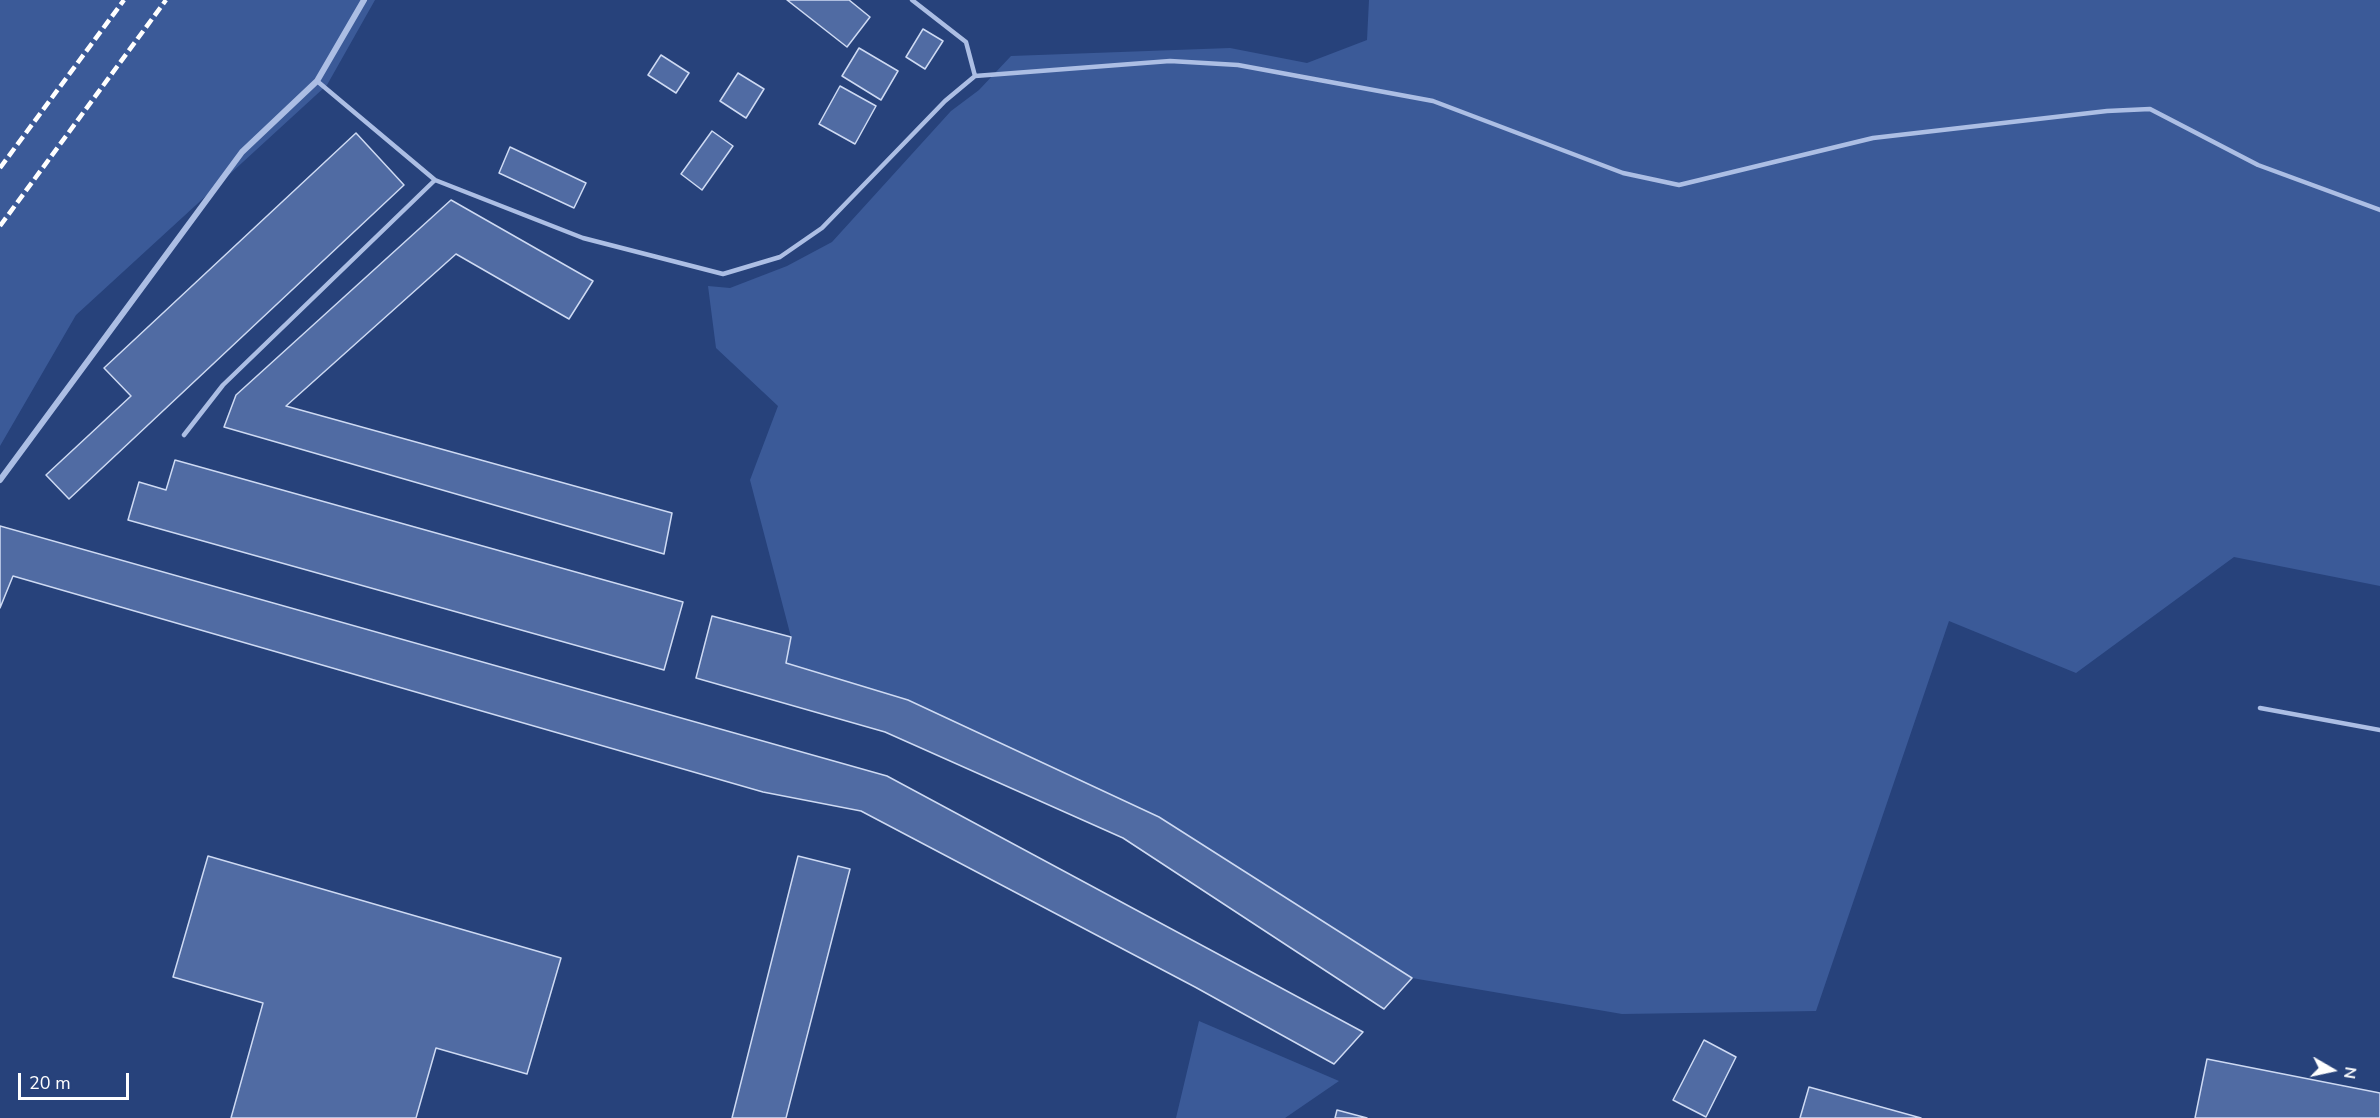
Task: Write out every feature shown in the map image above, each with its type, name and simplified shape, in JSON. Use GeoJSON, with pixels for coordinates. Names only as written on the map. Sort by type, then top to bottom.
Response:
{"type":"FeatureCollection","features":[{"type":"Feature","properties":{"kind":"street"},"geometry":{"type":"LineString","coordinates":[[0,480],[242,152],[317,81],[364,0]]}},
{"type":"Feature","properties":{"kind":"lane"},"geometry":{"type":"LineString","coordinates":[[912,0],[966,42],[975,76]]}},
{"type":"Feature","properties":{"kind":"lane"},"geometry":{"type":"LineString","coordinates":[[317,81],[435,180],[583,238],[723,274],[780,257],[822,228],[945,101],[975,76],[1170,61],[1249,66],[1434,101],[1623,172],[1678,185],[1873,138],[2107,111],[2150,109],[2258,165],[2380,210]]}},
{"type":"Feature","properties":{"kind":"lane"},"geometry":{"type":"LineString","coordinates":[[184,435],[223,384],[435,180]]}},
{"type":"Feature","properties":{"kind":"lane"},"geometry":{"type":"LineString","coordinates":[[2260,708],[2380,730]]}},
{"type":"Feature","properties":{"kind":"shaded area"},"geometry":{"type":"Polygon","coordinates":[[[0,0],[375,0],[327,85],[76,315],[0,446],[0,0]]]}},
{"type":"Feature","properties":{"kind":"shaded area"},"geometry":{"type":"Polygon","coordinates":[[[1369,0],[2380,0],[2380,586],[2234,557],[2076,673],[1949,621],[1816,1011],[1622,1014],[1412,978],[1159,817],[908,700],[786,663],[791,637],[750,480],[778,406],[716,348],[708,286],[730,288],[787,266],[832,242],[951,111],[979,90],[1011,56],[1230,48],[1307,63],[1367,40],[1369,0]]]}},
{"type":"Feature","properties":{"kind":"shaded area"},"geometry":{"type":"Polygon","coordinates":[[[1199,1021],[1339,1081],[1285,1118],[1176,1118],[1199,1021]]]}},
{"type":"Feature","properties":{"kind":"building"},"geometry":{"type":"Polygon","coordinates":[[[787,0],[849,0],[870,17],[847,47],[787,0]]]}},
{"type":"Feature","properties":{"kind":"building"},"geometry":{"type":"Polygon","coordinates":[[[923,29],[943,41],[925,69],[906,57],[923,29]]]}},
{"type":"Feature","properties":{"kind":"building"},"geometry":{"type":"Polygon","coordinates":[[[859,48],[898,71],[881,100],[842,76],[859,48]]]}},
{"type":"Feature","properties":{"kind":"building"},"geometry":{"type":"Polygon","coordinates":[[[661,55],[689,73],[676,93],[648,75],[661,55]]]}},
{"type":"Feature","properties":{"kind":"building"},"geometry":{"type":"Polygon","coordinates":[[[738,73],[764,89],[746,118],[720,101],[738,73]]]}},
{"type":"Feature","properties":{"kind":"building"},"geometry":{"type":"Polygon","coordinates":[[[840,86],[876,106],[855,144],[819,124],[840,86]]]}},
{"type":"Feature","properties":{"kind":"building"},"geometry":{"type":"Polygon","coordinates":[[[712,131],[733,146],[702,190],[681,174],[712,131]]]}},
{"type":"Feature","properties":{"kind":"building"},"geometry":{"type":"Polygon","coordinates":[[[356,133],[404,185],[69,499],[46,475],[131,396],[104,368],[356,133]]]}},
{"type":"Feature","properties":{"kind":"building"},"geometry":{"type":"Polygon","coordinates":[[[510,147],[586,183],[574,208],[499,173],[510,147]]]}},
{"type":"Feature","properties":{"kind":"building"},"geometry":{"type":"Polygon","coordinates":[[[451,200],[593,281],[569,319],[456,254],[286,406],[672,513],[664,554],[224,427],[236,395],[451,200]]]}},
{"type":"Feature","properties":{"kind":"building"},"geometry":{"type":"Polygon","coordinates":[[[175,460],[683,602],[664,670],[128,520],[139,482],[166,490],[175,460]]]}},
{"type":"Feature","properties":{"kind":"building"},"geometry":{"type":"Polygon","coordinates":[[[0,526],[887,776],[1363,1032],[1334,1064],[1195,987],[861,811],[763,792],[13,576],[0,608],[0,526]]]}},
{"type":"Feature","properties":{"kind":"building"},"geometry":{"type":"Polygon","coordinates":[[[712,616],[791,637],[786,663],[908,700],[1159,817],[1412,978],[1384,1009],[1123,838],[885,732],[696,678],[712,616]]]}},
{"type":"Feature","properties":{"kind":"building"},"geometry":{"type":"Polygon","coordinates":[[[208,856],[561,958],[527,1074],[436,1048],[416,1118],[231,1118],[263,1003],[173,977],[208,856]]]}},
{"type":"Feature","properties":{"kind":"building"},"geometry":{"type":"Polygon","coordinates":[[[798,856],[850,869],[786,1118],[732,1118],[798,856]]]}},
{"type":"Feature","properties":{"kind":"building"},"geometry":{"type":"Polygon","coordinates":[[[1704,1040],[1736,1057],[1706,1117],[1673,1100],[1704,1040]]]}},
{"type":"Feature","properties":{"kind":"building"},"geometry":{"type":"Polygon","coordinates":[[[2207,1059],[2380,1093],[2380,1118],[2195,1118],[2207,1059]]]}},
{"type":"Feature","properties":{"kind":"building"},"geometry":{"type":"Polygon","coordinates":[[[1809,1087],[1921,1118],[1800,1118],[1809,1087]]]}},
{"type":"Feature","properties":{"kind":"building"},"geometry":{"type":"Polygon","coordinates":[[[1337,1110],[1367,1118],[1335,1118],[1337,1110]]]}},
{"type":"Feature","properties":{"kind":"railway"},"geometry":{"type":"LineString","coordinates":[[0,168],[124,0]]}},
{"type":"Feature","properties":{"kind":"railway"},"geometry":{"type":"LineString","coordinates":[[0,226],[166,0]]}}]}
